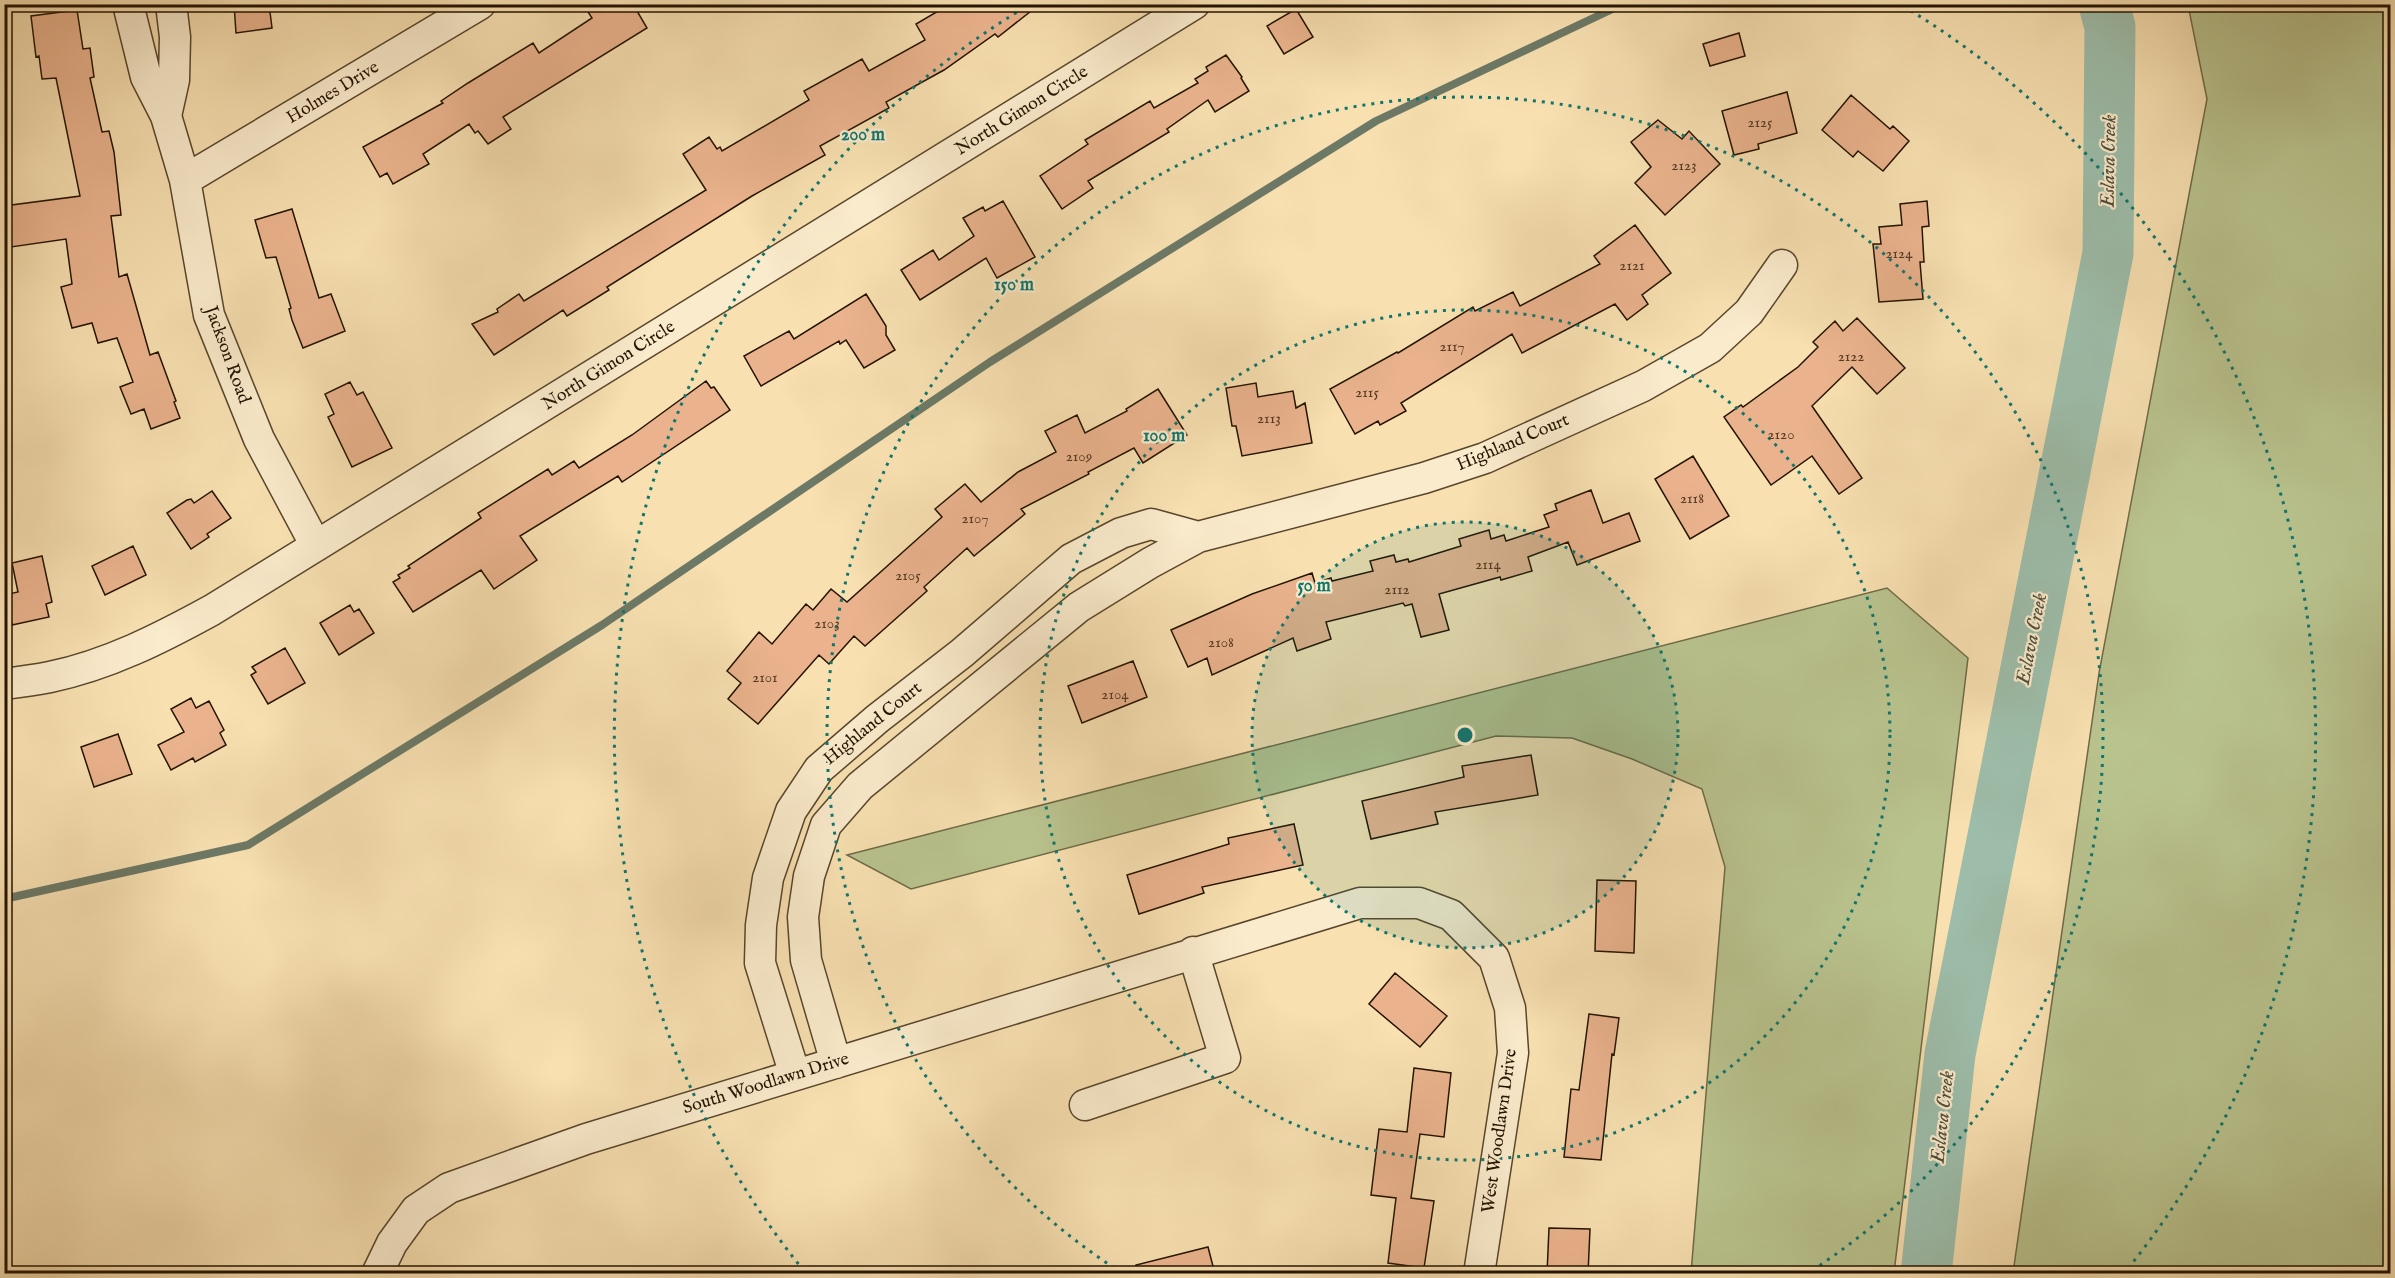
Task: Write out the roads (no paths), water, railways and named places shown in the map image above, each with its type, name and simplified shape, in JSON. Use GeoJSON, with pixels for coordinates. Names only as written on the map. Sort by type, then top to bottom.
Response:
{"type":"FeatureCollection","features":[{"type":"Feature","properties":{"kind":"street","name":"Jackson Road"},"geometry":{"type":"LineString","coordinates":[[128,4],[146,77],[166,116],[185,180],[209,315],[259,439],[316,546]]}},
{"type":"Feature","properties":{"kind":"street","name":"Jackson Road"},"geometry":{"type":"LineString","coordinates":[[166,116],[174,80],[175,37],[171,4]]}},
{"type":"Feature","properties":{"kind":"street","name":"Holmes Drive"},"geometry":{"type":"LineString","coordinates":[[185,180],[480,4]]}},
{"type":"Feature","properties":{"kind":"street","name":"North Gimon Circle"},"geometry":{"type":"LineString","coordinates":[[4,684],[52,677],[108,660],[164,636],[212,610],[1194,4]]}},
{"type":"Feature","properties":{"kind":"street","name":"Highland Court"},"geometry":{"type":"LineString","coordinates":[[836,1063],[806,960],[803,917],[809,876],[826,825],[860,786],[1079,607],[1150,563],[1198,537],[1424,478],[1485,458],[1643,386],[1710,348],[1749,312],[1782,265]]}},
{"type":"Feature","properties":{"kind":"street","name":"Highland Court"},"geometry":{"type":"LineString","coordinates":[[795,1075],[760,963],[761,925],[768,879],[791,811],[819,769],[877,719],[962,653],[1071,559],[1121,533],[1151,524],[1198,537]]}},
{"type":"Feature","properties":{"kind":"street","name":"West Woodlawn Drive"},"geometry":{"type":"LineString","coordinates":[[1193,952],[1360,903],[1419,903],[1451,915],[1494,958],[1510,1008],[1513,1053],[1479,1274]]}},
{"type":"Feature","properties":{"kind":"street","name":"South Woodlawn Drive"},"geometry":{"type":"LineString","coordinates":[[377,1274],[392,1243],[416,1210],[449,1188],[586,1139],[1193,952]]}},
{"type":"Feature","properties":{"kind":"street"},"geometry":{"type":"LineString","coordinates":[[1085,1105],[1225,1058],[1193,952]]}},
{"type":"Feature","properties":{"kind":"waterway"},"geometry":{"type":"LineString","coordinates":[[4,899],[248,845],[602,625],[990,362],[1376,121],[1623,4]]}},
{"type":"Feature","properties":{"kind":"waterway","name":"Eslava Creek"},"geometry":{"type":"LineString","coordinates":[[1926,1274],[1950,1054],[2108,253],[2110,27],[2104,4]]}}]}
